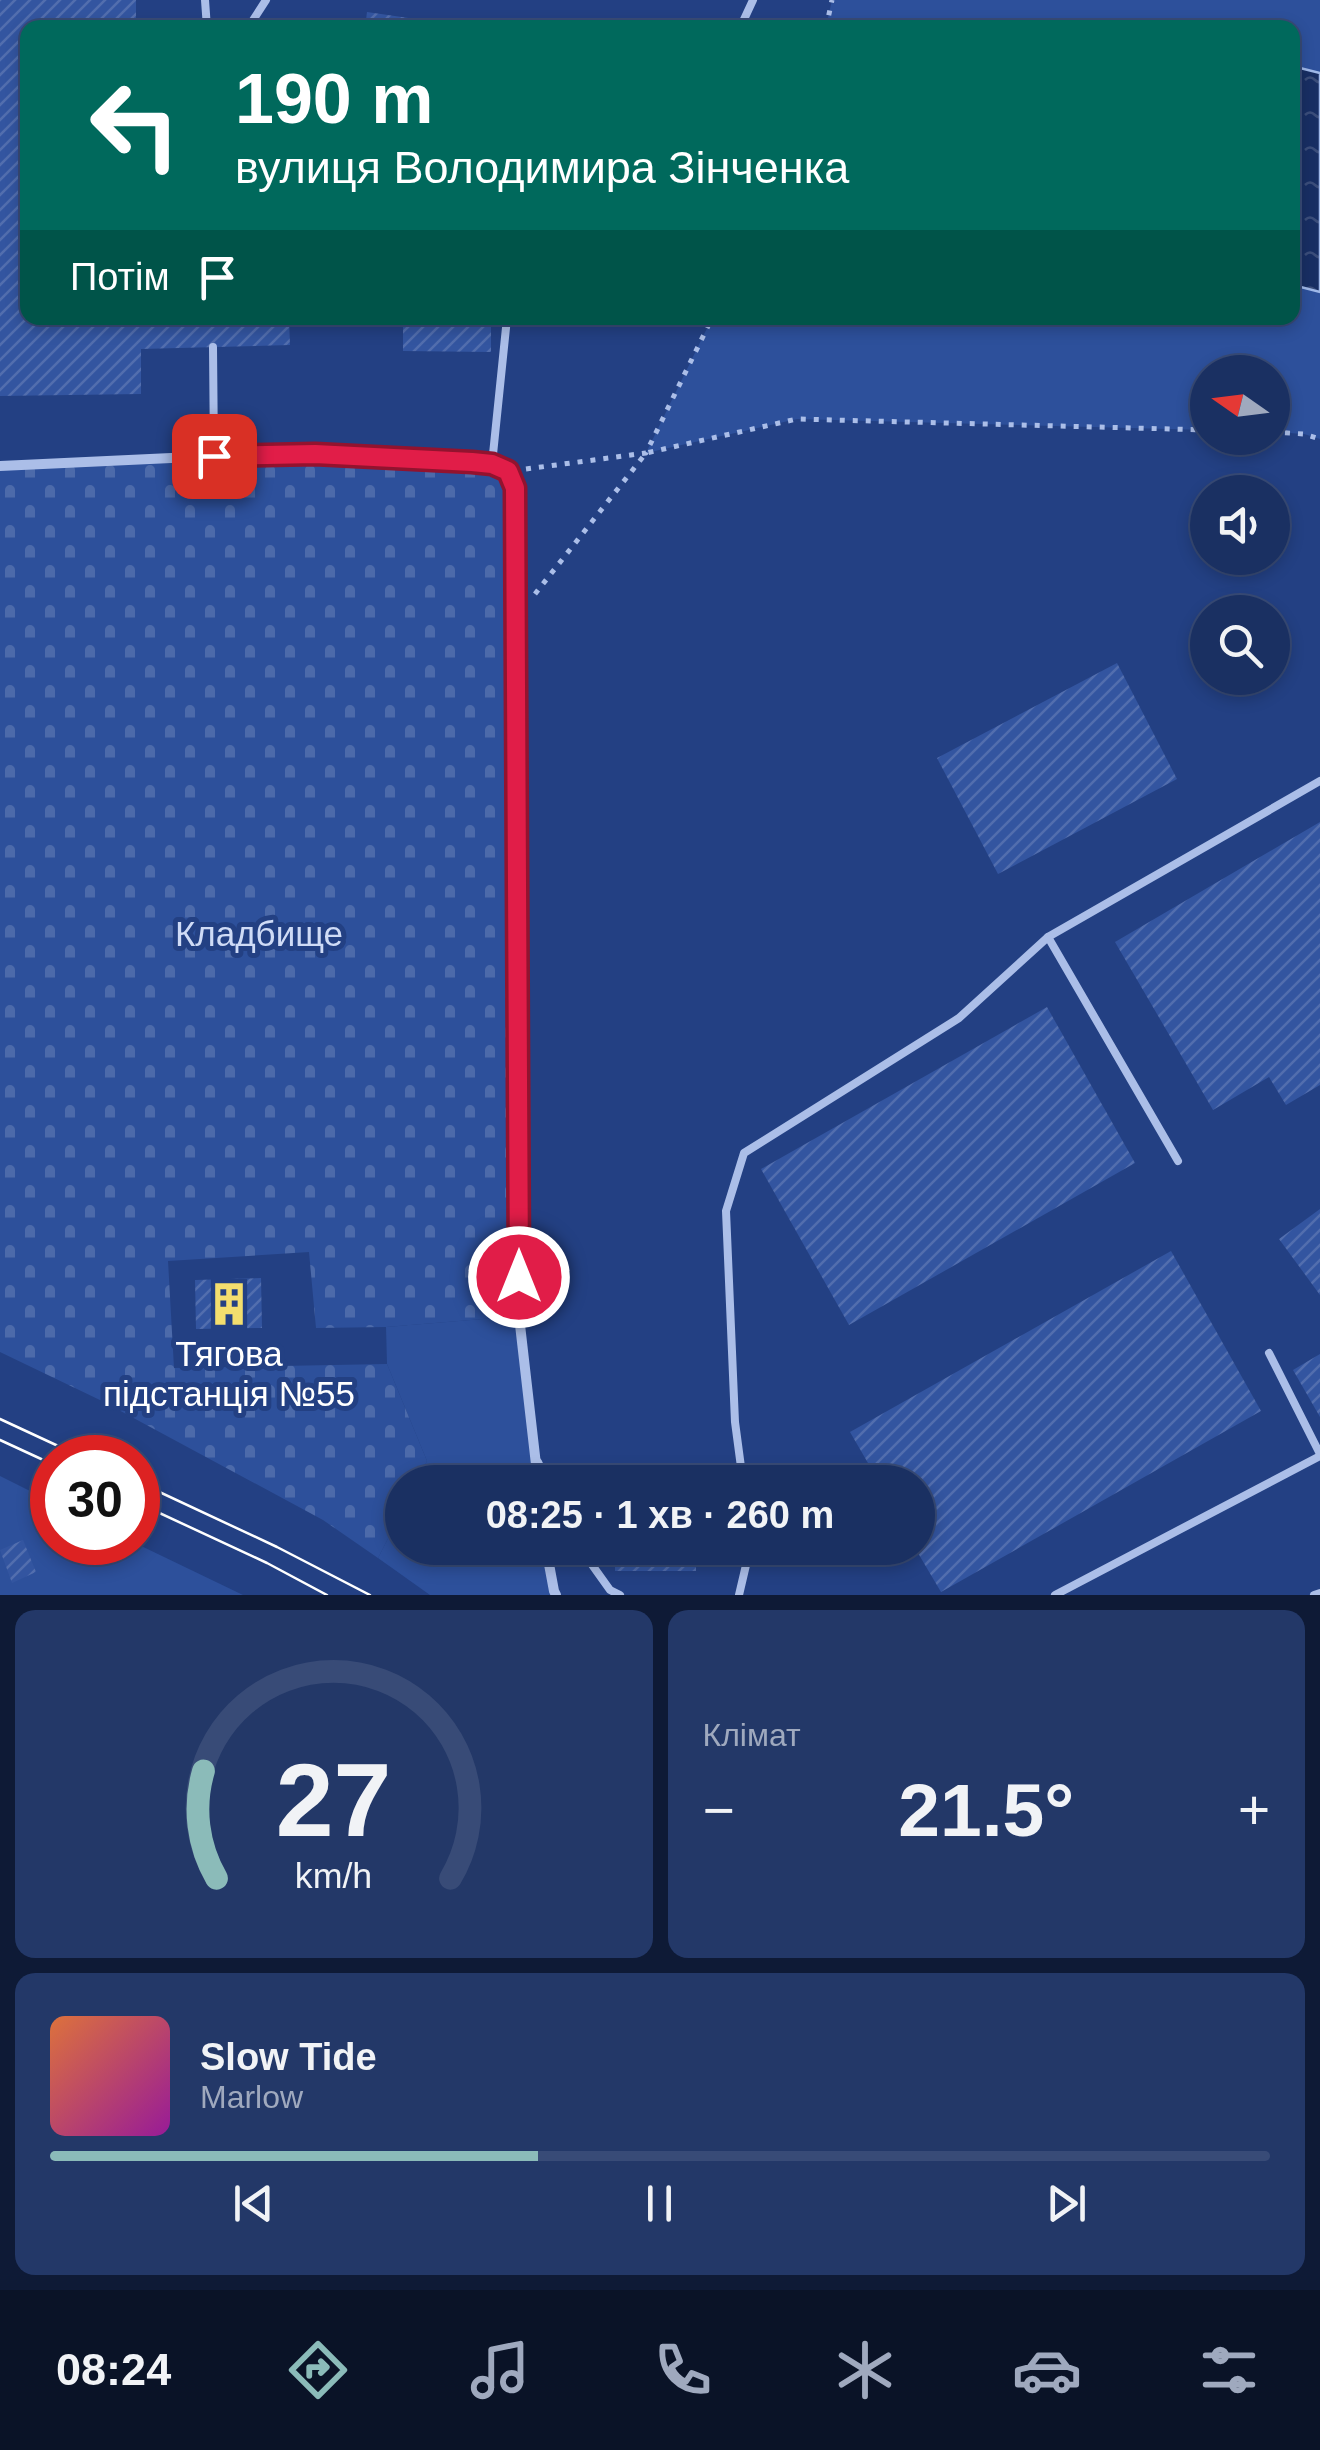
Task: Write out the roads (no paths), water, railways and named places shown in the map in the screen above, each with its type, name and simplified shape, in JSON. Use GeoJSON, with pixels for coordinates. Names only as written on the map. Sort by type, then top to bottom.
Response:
{"type":"FeatureCollection","features":[{"type":"Feature","properties":{"kind":"street"},"geometry":{"type":"LineString","coordinates":[[0,466],[315,454],[492,464],[508,471],[515,488],[517,616],[519,1316],[536,1465]]}},
{"type":"Feature","properties":{"kind":"street"},"geometry":{"type":"LineString","coordinates":[[549,1565],[556,1595]]}},
{"type":"Feature","properties":{"kind":"lane"},"geometry":{"type":"LineString","coordinates":[[492,464],[506,325]]}},
{"type":"Feature","properties":{"kind":"lane"},"geometry":{"type":"LineString","coordinates":[[213,347],[214,456]]}},
{"type":"Feature","properties":{"kind":"lane"},"geometry":{"type":"LineString","coordinates":[[741,1465],[735,1422],[726,1210],[744,1153],[960,1018],[1048,938],[1320,780]]}},
{"type":"Feature","properties":{"kind":"lane"},"geometry":{"type":"LineString","coordinates":[[1048,938],[1178,1161]]}},
{"type":"Feature","properties":{"kind":"lane"},"geometry":{"type":"LineString","coordinates":[[1056,1595],[1320,1455],[1269,1353]]}},
{"type":"Feature","properties":{"kind":"lane"},"geometry":{"type":"LineString","coordinates":[[535,1453],[540,1465]]}},
{"type":"Feature","properties":{"kind":"lane"},"geometry":{"type":"LineString","coordinates":[[592,1565],[610,1590],[620,1595]]}},
{"type":"Feature","properties":{"kind":"lane"},"geometry":{"type":"LineString","coordinates":[[738,1595],[746,1565]]}},
{"type":"Feature","properties":{"kind":"water"},"geometry":{"type":"Polygon","coordinates":[[[1300,68],[1320,73],[1320,292],[1300,287],[1300,68]]]}},
{"type":"Feature","properties":{"kind":"tram line"},"geometry":{"type":"LineString","coordinates":[[0,1419],[34,1435]]}},
{"type":"Feature","properties":{"kind":"tram line"},"geometry":{"type":"LineString","coordinates":[[0,1440],[30,1454]]}},
{"type":"Feature","properties":{"kind":"tram line"},"geometry":{"type":"LineString","coordinates":[[160,1492],[370,1595]]}},
{"type":"Feature","properties":{"kind":"tram line"},"geometry":{"type":"LineString","coordinates":[[160,1513],[327,1595]]}},
{"type":"Feature","properties":{"kind":"place","name":"Тягова підстанція №55"},"geometry":{"type":"Point","coordinates":[229,1304]}},
{"type":"Feature","properties":{"kind":"park label","name":"Кладбище"},"geometry":{"type":"Point","coordinates":[259,934]}}]}
